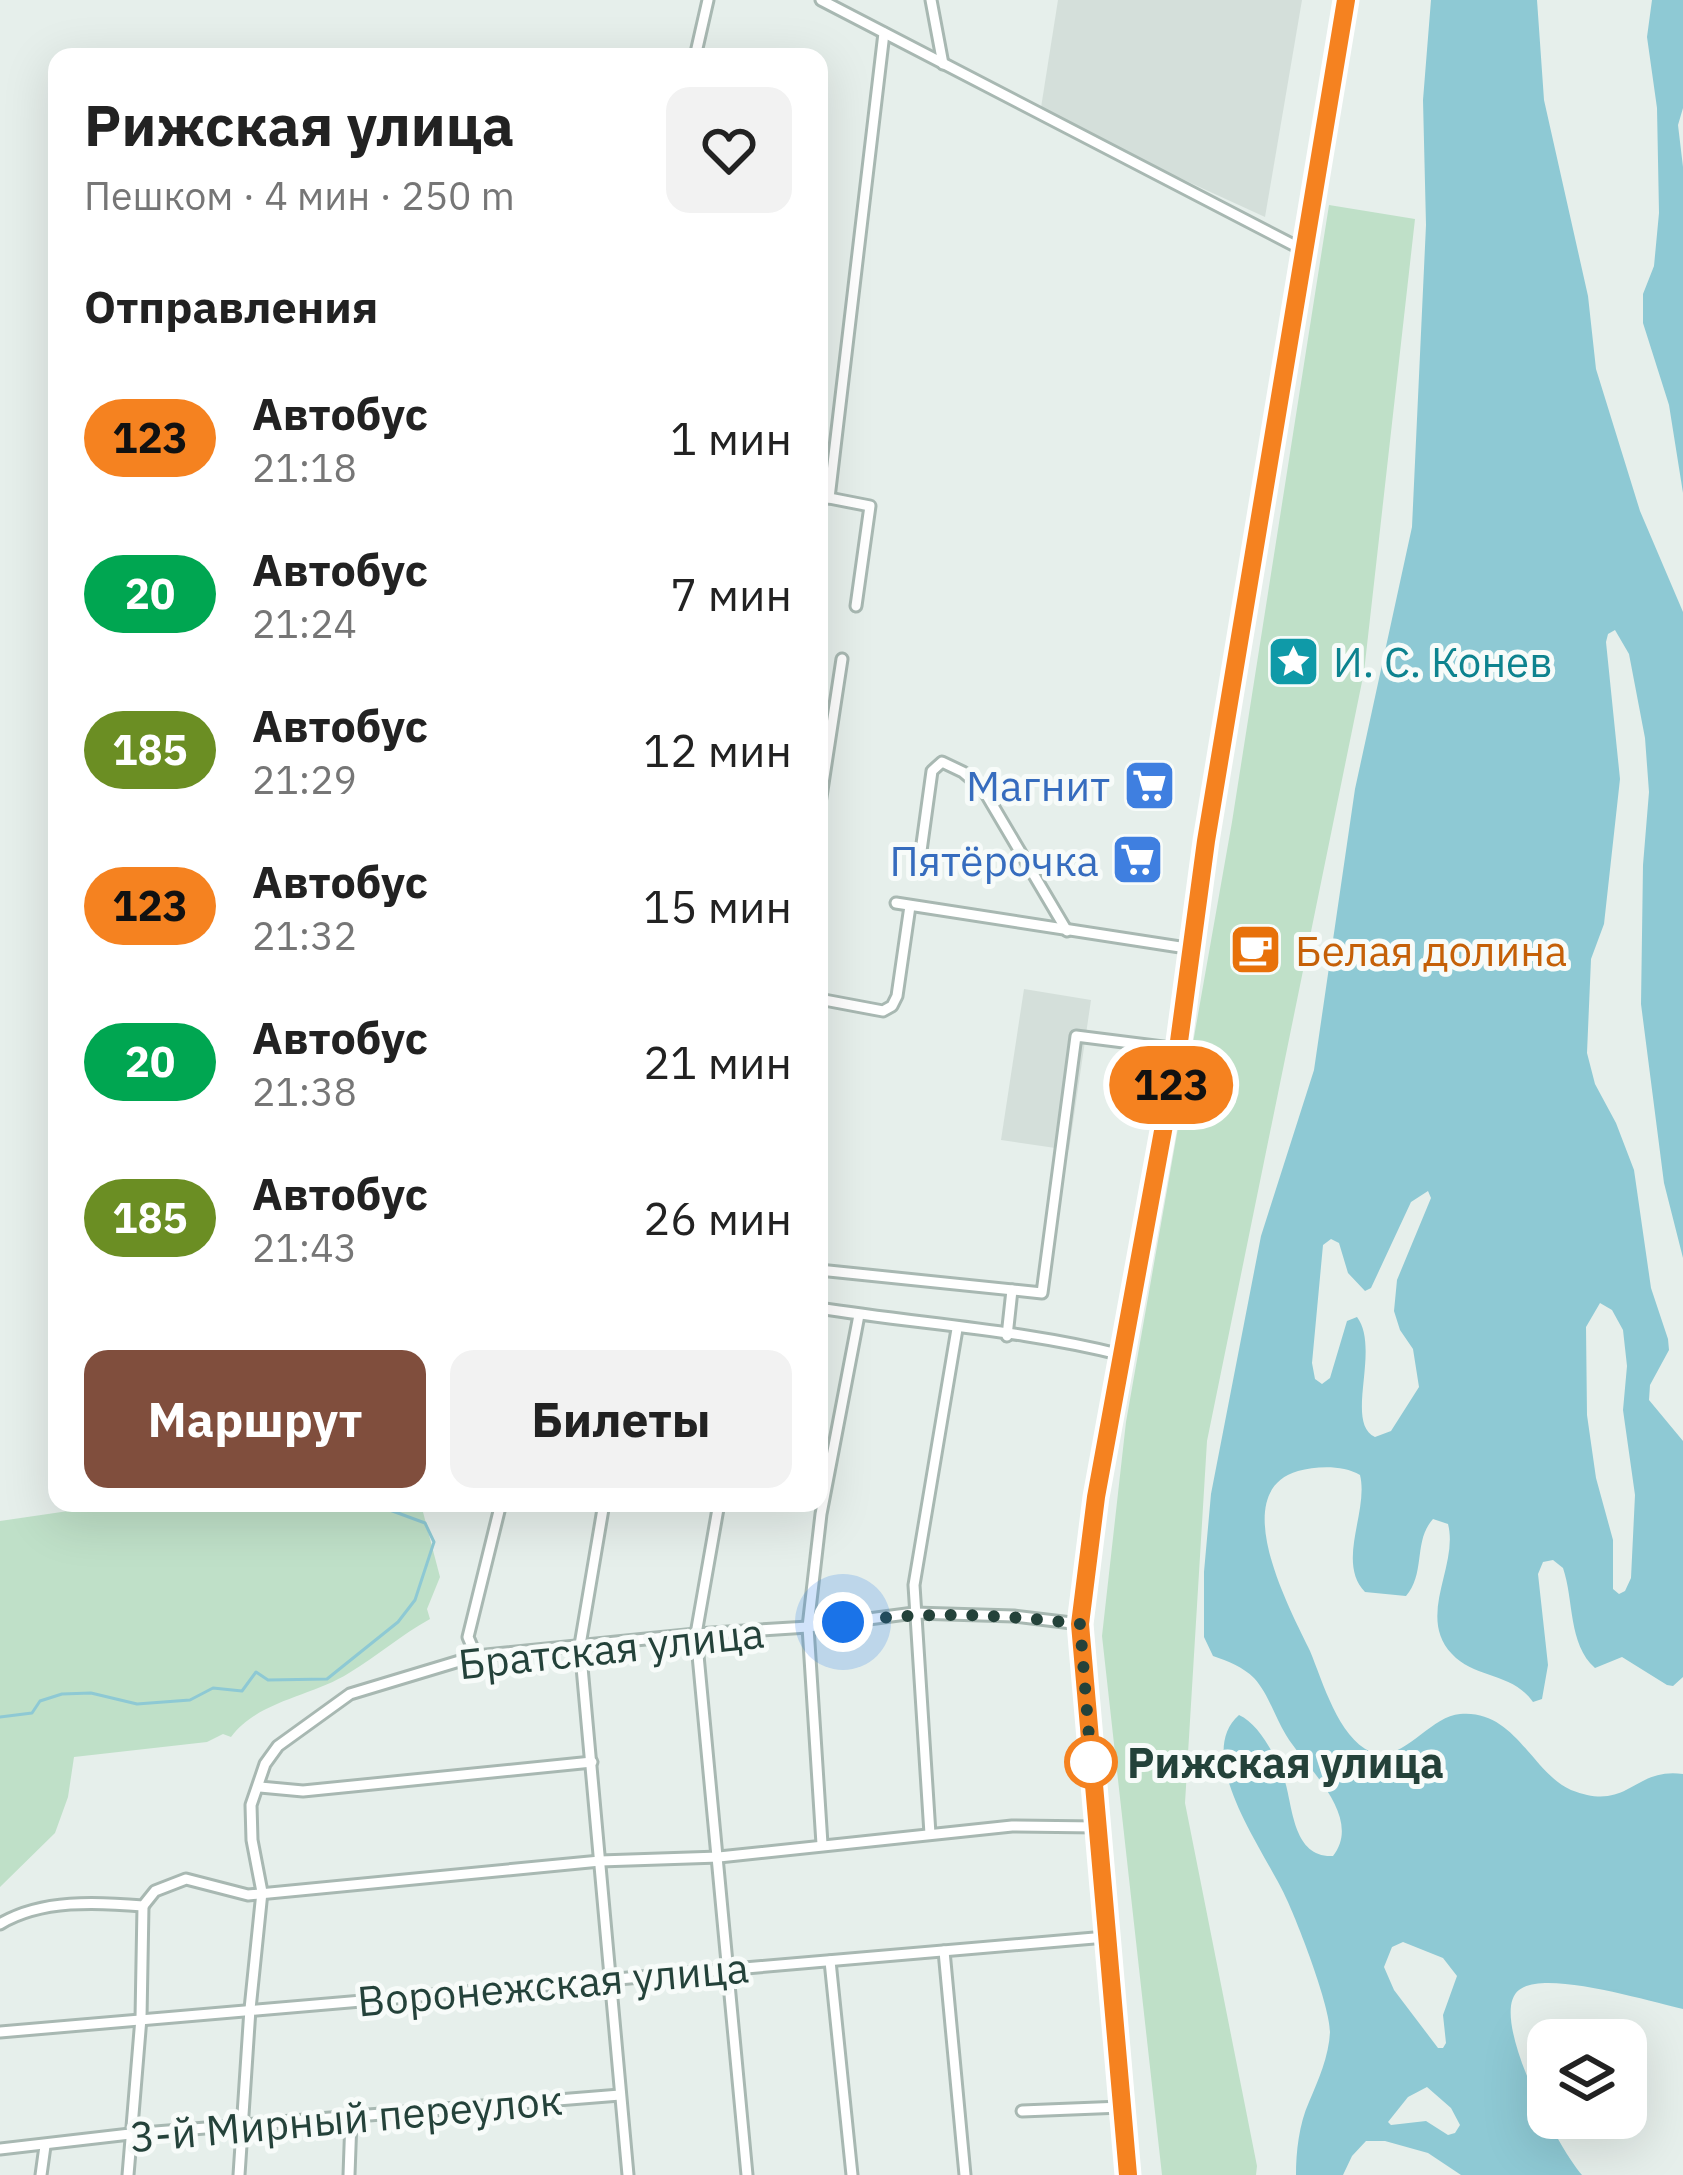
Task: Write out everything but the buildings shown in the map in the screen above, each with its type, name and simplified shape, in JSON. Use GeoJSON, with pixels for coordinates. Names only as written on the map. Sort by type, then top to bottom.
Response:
{"type":"FeatureCollection","features":[{"type":"Feature","properties":{"kind":"main road"},"geometry":{"type":"LineString","coordinates":[[1128,2175],[1080,1624],[1096,1497],[1178,1049],[1206,841],[1346,0]]}},
{"type":"Feature","properties":{"kind":"street"},"geometry":{"type":"LineString","coordinates":[[697,48],[708,0]]}},
{"type":"Feature","properties":{"kind":"street"},"geometry":{"type":"LineString","coordinates":[[821,0],[1305,251]]}},
{"type":"Feature","properties":{"kind":"street"},"geometry":{"type":"LineString","coordinates":[[931,0],[943,64]]}},
{"type":"Feature","properties":{"kind":"street"},"geometry":{"type":"LineString","coordinates":[[828,483],[839,443],[884,33]]}},
{"type":"Feature","properties":{"kind":"street"},"geometry":{"type":"LineString","coordinates":[[828,498],[870,506],[856,606]]}},
{"type":"Feature","properties":{"kind":"street"},"geometry":{"type":"LineString","coordinates":[[828,747],[842,659]]}},
{"type":"Feature","properties":{"kind":"street"},"geometry":{"type":"LineString","coordinates":[[922,850],[932,771],[942,762],[963,772],[982,790],[1067,932]]}},
{"type":"Feature","properties":{"kind":"street"},"geometry":{"type":"LineString","coordinates":[[896,903],[1194,949]]}},
{"type":"Feature","properties":{"kind":"street"},"geometry":{"type":"LineString","coordinates":[[828,1001],[883,1011],[892,1006],[910,906]]}},
{"type":"Feature","properties":{"kind":"street"},"geometry":{"type":"LineString","coordinates":[[828,1271],[1042,1293],[1076,1036],[1178,1049]]}},
{"type":"Feature","properties":{"kind":"street"},"geometry":{"type":"LineString","coordinates":[[1007,1336],[1012,1290]]}},
{"type":"Feature","properties":{"kind":"street"},"geometry":{"type":"LineString","coordinates":[[828,1310],[1061,1340],[1123,1355]]}},
{"type":"Feature","properties":{"kind":"street"},"geometry":{"type":"LineString","coordinates":[[828,1477],[859,1315]]}},
{"type":"Feature","properties":{"kind":"street"},"geometry":{"type":"LineString","coordinates":[[930,1834],[914,1585],[957,1329]]}},
{"type":"Feature","properties":{"kind":"street"},"geometry":{"type":"LineString","coordinates":[[476,1656],[468,1636],[499,1512]]}},
{"type":"Feature","properties":{"kind":"street"},"geometry":{"type":"LineString","coordinates":[[602,1512],[580,1645],[628,2175]]}},
{"type":"Feature","properties":{"kind":"street"},"geometry":{"type":"LineString","coordinates":[[717,1512],[697,1634],[747,2175]]}},
{"type":"Feature","properties":{"kind":"street"},"geometry":{"type":"LineString","coordinates":[[821,1512],[808,1627],[822,1844]]}},
{"type":"Feature","properties":{"kind":"street","name":"Братская улица"},"geometry":{"type":"LineString","coordinates":[[260,1787],[265,1764],[278,1746],[350,1694],[476,1656],[914,1613],[1014,1616],[1080,1624]]}},
{"type":"Feature","properties":{"kind":"street"},"geometry":{"type":"LineString","coordinates":[[239,2175],[262,1892],[251,1805],[260,1787],[303,1791],[592,1762]]}},
{"type":"Feature","properties":{"kind":"street"},"geometry":{"type":"LineString","coordinates":[[128,2175],[141,2018],[143,1906],[155,1891],[186,1879],[248,1895],[600,1862],[719,1857],[1012,1826],[1096,1826]]}},
{"type":"Feature","properties":{"kind":"street"},"geometry":{"type":"LineString","coordinates":[[0,1924],[38,1910],[97,1902],[143,1906]]}},
{"type":"Feature","properties":{"kind":"street","name":"Воронежская улица"},"geometry":{"type":"LineString","coordinates":[[0,2032],[1106,1937]]}},
{"type":"Feature","properties":{"kind":"street"},"geometry":{"type":"LineString","coordinates":[[944,1951],[964,2175]]}},
{"type":"Feature","properties":{"kind":"street"},"geometry":{"type":"LineString","coordinates":[[830,1961],[852,2175]]}},
{"type":"Feature","properties":{"kind":"street","name":"3-й Мирный переулок"},"geometry":{"type":"LineString","coordinates":[[0,2149],[130,2134],[620,2095]]}},
{"type":"Feature","properties":{"kind":"street"},"geometry":{"type":"LineString","coordinates":[[1022,2111],[1122,2107]]}},
{"type":"Feature","properties":{"kind":"street"},"geometry":{"type":"LineString","coordinates":[[349,2175],[351,2120]]}},
{"type":"Feature","properties":{"kind":"street"},"geometry":{"type":"LineString","coordinates":[[41,2175],[45,2146]]}},
{"type":"Feature","properties":{"kind":"shaded area"},"geometry":{"type":"Polygon","coordinates":[[[1058,0],[1302,0],[1265,217],[1040,114],[1058,0]]]}},
{"type":"Feature","properties":{"kind":"shaded area"},"geometry":{"type":"Polygon","coordinates":[[[1024,989],[1091,1000],[1069,1150],[1001,1140],[1024,989]]]}},
{"type":"Feature","properties":{"kind":"green space"},"geometry":{"type":"Polygon","coordinates":[[[1329,205],[1415,219],[1364,672],[1207,1441],[1185,1803],[1257,2166],[1256,2175],[1162,2175],[1102,1636],[1126,1422],[1232,822],[1329,205]]]}},
{"type":"Feature","properties":{"kind":"green space"},"geometry":{"type":"Polygon","coordinates":[[[62,1512],[423,1512],[440,1577],[427,1609],[430,1619],[335,1681],[255,1715],[231,1737],[223,1734],[207,1742],[74,1757],[68,1797],[55,1833],[0,1887],[0,1521],[62,1512]]]}},
{"type":"Feature","properties":{"kind":"water"},"geometry":{"type":"Polygon","coordinates":[[[1431,0],[1537,0],[1544,100],[1588,296],[1596,369],[1640,511],[1683,612],[1683,1258],[1664,1183],[1641,1004],[1649,792],[1645,738],[1629,654],[1615,630],[1606,642],[1620,779],[1604,924],[1591,959],[1587,1053],[1595,1084],[1634,1170],[1651,1288],[1668,1339],[1669,1350],[1650,1385],[1649,1400],[1683,1441],[1683,1677],[1667,1685],[1622,1657],[1595,1668],[1580,1647],[1563,1568],[1553,1560],[1543,1562],[1538,1574],[1548,1665],[1542,1699],[1533,1702],[1515,1685],[1461,1662],[1442,1639],[1438,1624],[1448,1524],[1433,1519],[1427,1528],[1416,1577],[1406,1596],[1365,1592],[1353,1566],[1362,1489],[1360,1475],[1353,1472],[1313,1468],[1277,1483],[1267,1503],[1265,1527],[1290,1610],[1333,1708],[1359,1745],[1371,1752],[1393,1752],[1449,1717],[1479,1715],[1509,1731],[1557,1782],[1590,1796],[1619,1793],[1653,1777],[1683,1774],[1683,2009],[1551,1983],[1519,1990],[1511,2004],[1512,2026],[1527,2075],[1527,2139],[1558,2139],[1582,2175],[1461,2175],[1428,2153],[1385,2141],[1366,2141],[1343,2175],[1296,2175],[1303,2119],[1328,2050],[1329,2020],[1292,1912],[1228,1781],[1227,1733],[1239,1715],[1262,1735],[1274,1755],[1303,1842],[1320,1855],[1333,1856],[1341,1841],[1341,1825],[1328,1792],[1286,1735],[1259,1684],[1250,1674],[1213,1656],[1204,1637],[1211,1494],[1261,1236],[1314,1070],[1355,789],[1412,527],[1426,225],[1423,100],[1431,0]],[[1428,1191],[1411,1202],[1371,1288],[1365,1291],[1348,1273],[1339,1243],[1331,1239],[1323,1245],[1312,1363],[1315,1379],[1322,1384],[1330,1378],[1347,1321],[1357,1317],[1366,1347],[1362,1417],[1375,1437],[1391,1431],[1419,1387],[1413,1349],[1394,1311],[1397,1280],[1431,1198],[1428,1191]],[[1600,1303],[1586,1327],[1587,1415],[1596,1478],[1613,1540],[1613,1589],[1619,1594],[1631,1578],[1635,1495],[1623,1410],[1627,1366],[1623,1330],[1612,1310],[1600,1303]],[[1403,1942],[1392,1947],[1384,1967],[1394,1990],[1438,2048],[1443,2048],[1443,2015],[1457,1976],[1443,1958],[1403,1942]],[[1427,2087],[1408,2097],[1388,2122],[1426,2121],[1448,2135],[1455,2133],[1460,2125],[1451,2108],[1427,2087]]]}},
{"type":"Feature","properties":{"kind":"water"},"geometry":{"type":"Polygon","coordinates":[[[1652,0],[1683,0],[1683,108],[1678,125],[1683,167],[1683,493],[1669,405],[1643,323],[1643,294],[1654,266],[1659,213],[1657,108],[1647,37],[1652,0]]]}},
{"type":"Feature","properties":{"kind":"waterway"},"geometry":{"type":"LineString","coordinates":[[0,1717],[32,1713],[40,1701],[62,1694],[91,1693],[137,1704],[190,1700],[213,1688],[242,1691],[256,1672],[268,1680],[327,1679],[398,1622],[415,1600],[434,1542],[425,1523],[395,1512]]}},
{"type":"Feature","properties":{"kind":"bus line","name":"123"},"geometry":{"type":"LineString","coordinates":[[1128,2175],[1080,1624],[1096,1497],[1178,1049],[1206,841],[1346,0]]}},
{"type":"Feature","properties":{"kind":"place","name":"И. С. Конев"},"geometry":{"type":"Point","coordinates":[1294,661]}},
{"type":"Feature","properties":{"kind":"place","name":"Магнит"},"geometry":{"type":"Point","coordinates":[1149,785]}},
{"type":"Feature","properties":{"kind":"place","name":"Пятёрочка"},"geometry":{"type":"Point","coordinates":[1138,860]}},
{"type":"Feature","properties":{"kind":"place","name":"Белая долина"},"geometry":{"type":"Point","coordinates":[1256,950]}},
{"type":"Feature","properties":{"kind":"place","name":"Рижская улица"},"geometry":{"type":"Point","coordinates":[1091,1762]}},
{"type":"Feature","properties":{"kind":"route"},"geometry":{"type":"LineString","coordinates":[[843,1622],[914,1613],[1014,1616],[1080,1624],[1091,1762]]}}]}
